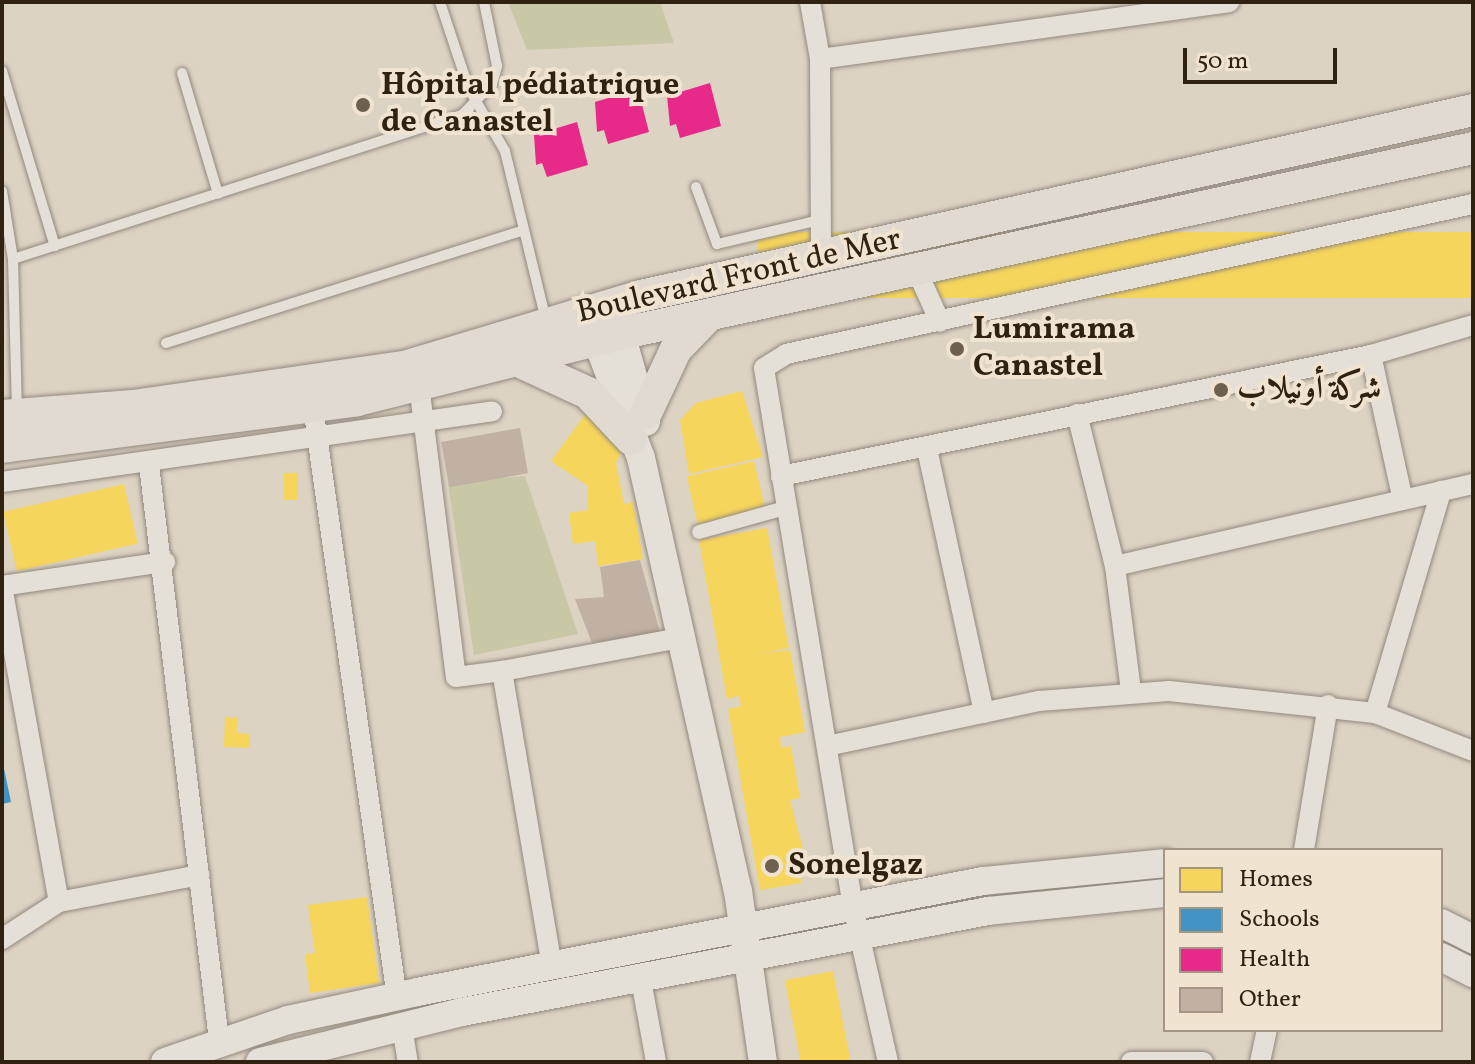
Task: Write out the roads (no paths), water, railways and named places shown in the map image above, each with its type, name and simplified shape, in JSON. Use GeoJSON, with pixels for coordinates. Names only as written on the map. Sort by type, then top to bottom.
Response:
{"type":"FeatureCollection","features":[{"type":"Feature","properties":{"kind":"main road","name":"Boulevard Front de Mer"},"geometry":{"type":"LineString","coordinates":[[604,322],[821,256],[1473,110]]}},
{"type":"Feature","properties":{"kind":"main road"},"geometry":{"type":"LineString","coordinates":[[2,447],[315,422],[419,385],[514,359],[550,336],[604,322],[709,315],[1473,148]]}},
{"type":"Feature","properties":{"kind":"main road"},"geometry":{"type":"LineString","coordinates":[[639,437],[670,359],[709,315]]}},
{"type":"Feature","properties":{"kind":"main road"},"geometry":{"type":"LineString","coordinates":[[604,322],[639,437],[745,928],[763,1062]]}},
{"type":"Feature","properties":{"kind":"main road","name":"Boulevard Front de Mer"},"geometry":{"type":"LineString","coordinates":[[9,415],[353,377],[550,336]]}},
{"type":"Feature","properties":{"kind":"main road"},"geometry":{"type":"LineString","coordinates":[[514,359],[588,393],[639,437]]}},
{"type":"Feature","properties":{"kind":"main road"},"geometry":{"type":"LineString","coordinates":[[165,1062],[219,1040],[552,966],[983,881],[1163,863]]}},
{"type":"Feature","properties":{"kind":"main road"},"geometry":{"type":"LineString","coordinates":[[260,1062],[402,1026],[863,938],[988,911],[1163,893]]}},
{"type":"Feature","properties":{"kind":"main road"},"geometry":{"type":"LineString","coordinates":[[1443,924],[1473,939]]}},
{"type":"Feature","properties":{"kind":"main road"},"geometry":{"type":"LineString","coordinates":[[1443,958],[1473,973]]}},
{"type":"Feature","properties":{"kind":"street"},"geometry":{"type":"LineString","coordinates":[[810,2],[820,59],[821,256]]}},
{"type":"Feature","properties":{"kind":"street"},"geometry":{"type":"LineString","coordinates":[[820,59],[1168,6],[1229,2]]}},
{"type":"Feature","properties":{"kind":"street"},"geometry":{"type":"LineString","coordinates":[[888,1062],[863,938],[853,907],[764,368],[786,354],[1473,204]]}},
{"type":"Feature","properties":{"kind":"street"},"geometry":{"type":"LineString","coordinates":[[916,269],[940,322]]}},
{"type":"Feature","properties":{"kind":"street"},"geometry":{"type":"LineString","coordinates":[[781,476],[927,449],[1077,414],[1371,355],[1473,325]]}},
{"type":"Feature","properties":{"kind":"street"},"geometry":{"type":"LineString","coordinates":[[1371,355],[1403,500]]}},
{"type":"Feature","properties":{"kind":"street"},"geometry":{"type":"LineString","coordinates":[[419,385],[428,422],[456,677],[680,638]]}},
{"type":"Feature","properties":{"kind":"street"},"geometry":{"type":"LineString","coordinates":[[2,482],[149,465],[315,422],[428,422],[492,411]]}},
{"type":"Feature","properties":{"kind":"street"},"geometry":{"type":"LineString","coordinates":[[1077,414],[1115,566],[1131,691]]}},
{"type":"Feature","properties":{"kind":"street"},"geometry":{"type":"LineString","coordinates":[[315,422],[397,998]]}},
{"type":"Feature","properties":{"kind":"street"},"geometry":{"type":"LineString","coordinates":[[927,449],[984,713]]}},
{"type":"Feature","properties":{"kind":"street"},"geometry":{"type":"LineString","coordinates":[[149,465],[165,562],[219,1040]]}},
{"type":"Feature","properties":{"kind":"street"},"geometry":{"type":"LineString","coordinates":[[1115,566],[1473,484]]}},
{"type":"Feature","properties":{"kind":"street"},"geometry":{"type":"LineString","coordinates":[[1375,713],[1441,491]]}},
{"type":"Feature","properties":{"kind":"street"},"geometry":{"type":"LineString","coordinates":[[699,532],[785,508]]}},
{"type":"Feature","properties":{"kind":"street"},"geometry":{"type":"LineString","coordinates":[[59,902],[2,586],[165,562]]}},
{"type":"Feature","properties":{"kind":"street"},"geometry":{"type":"LineString","coordinates":[[502,671],[552,966]]}},
{"type":"Feature","properties":{"kind":"street"},"geometry":{"type":"LineString","coordinates":[[827,746],[984,713],[1131,691],[1328,705],[1375,713],[1472,747]]}},
{"type":"Feature","properties":{"kind":"street"},"geometry":{"type":"LineString","coordinates":[[1304,848],[1328,705]]}},
{"type":"Feature","properties":{"kind":"street"},"geometry":{"type":"LineString","coordinates":[[2,939],[59,902],[199,875]]}},
{"type":"Feature","properties":{"kind":"street"},"geometry":{"type":"LineString","coordinates":[[641,980],[656,1062]]}},
{"type":"Feature","properties":{"kind":"street"},"geometry":{"type":"LineString","coordinates":[[402,1026],[408,1062]]}},
{"type":"Feature","properties":{"kind":"street"},"geometry":{"type":"LineString","coordinates":[[1260,1062],[1267,1032]]}},
{"type":"Feature","properties":{"kind":"street"},"geometry":{"type":"LineString","coordinates":[[1131,1062],[1203,1062]]}},
{"type":"Feature","properties":{"kind":"lane"},"geometry":{"type":"LineString","coordinates":[[440,2],[477,105],[505,151],[550,336]]}},
{"type":"Feature","properties":{"kind":"lane"},"geometry":{"type":"LineString","coordinates":[[13,259],[218,194],[477,105],[497,66],[484,2]]}},
{"type":"Feature","properties":{"kind":"lane"},"geometry":{"type":"LineString","coordinates":[[2,71],[55,246]]}},
{"type":"Feature","properties":{"kind":"lane"},"geometry":{"type":"LineString","coordinates":[[182,73],[218,194]]}},
{"type":"Feature","properties":{"kind":"lane"},"geometry":{"type":"LineString","coordinates":[[696,187],[717,244],[820,220]]}},
{"type":"Feature","properties":{"kind":"lane"},"geometry":{"type":"LineString","coordinates":[[2,191],[13,259],[9,415]]}},
{"type":"Feature","properties":{"kind":"lane"},"geometry":{"type":"LineString","coordinates":[[166,343],[524,230]]}},
{"type":"Feature","properties":{"kind":"place","name":"Hôpital pédiatrique de Canastel"},"geometry":{"type":"Point","coordinates":[363,105]}},
{"type":"Feature","properties":{"kind":"place","name":"Lumirama Canastel"},"geometry":{"type":"Point","coordinates":[957,349]}},
{"type":"Feature","properties":{"kind":"place","name":"شركة أونيلاب"},"geometry":{"type":"Point","coordinates":[1221,390]}},
{"type":"Feature","properties":{"kind":"place","name":"Sonelgaz"},"geometry":{"type":"Point","coordinates":[772,866]}}]}
